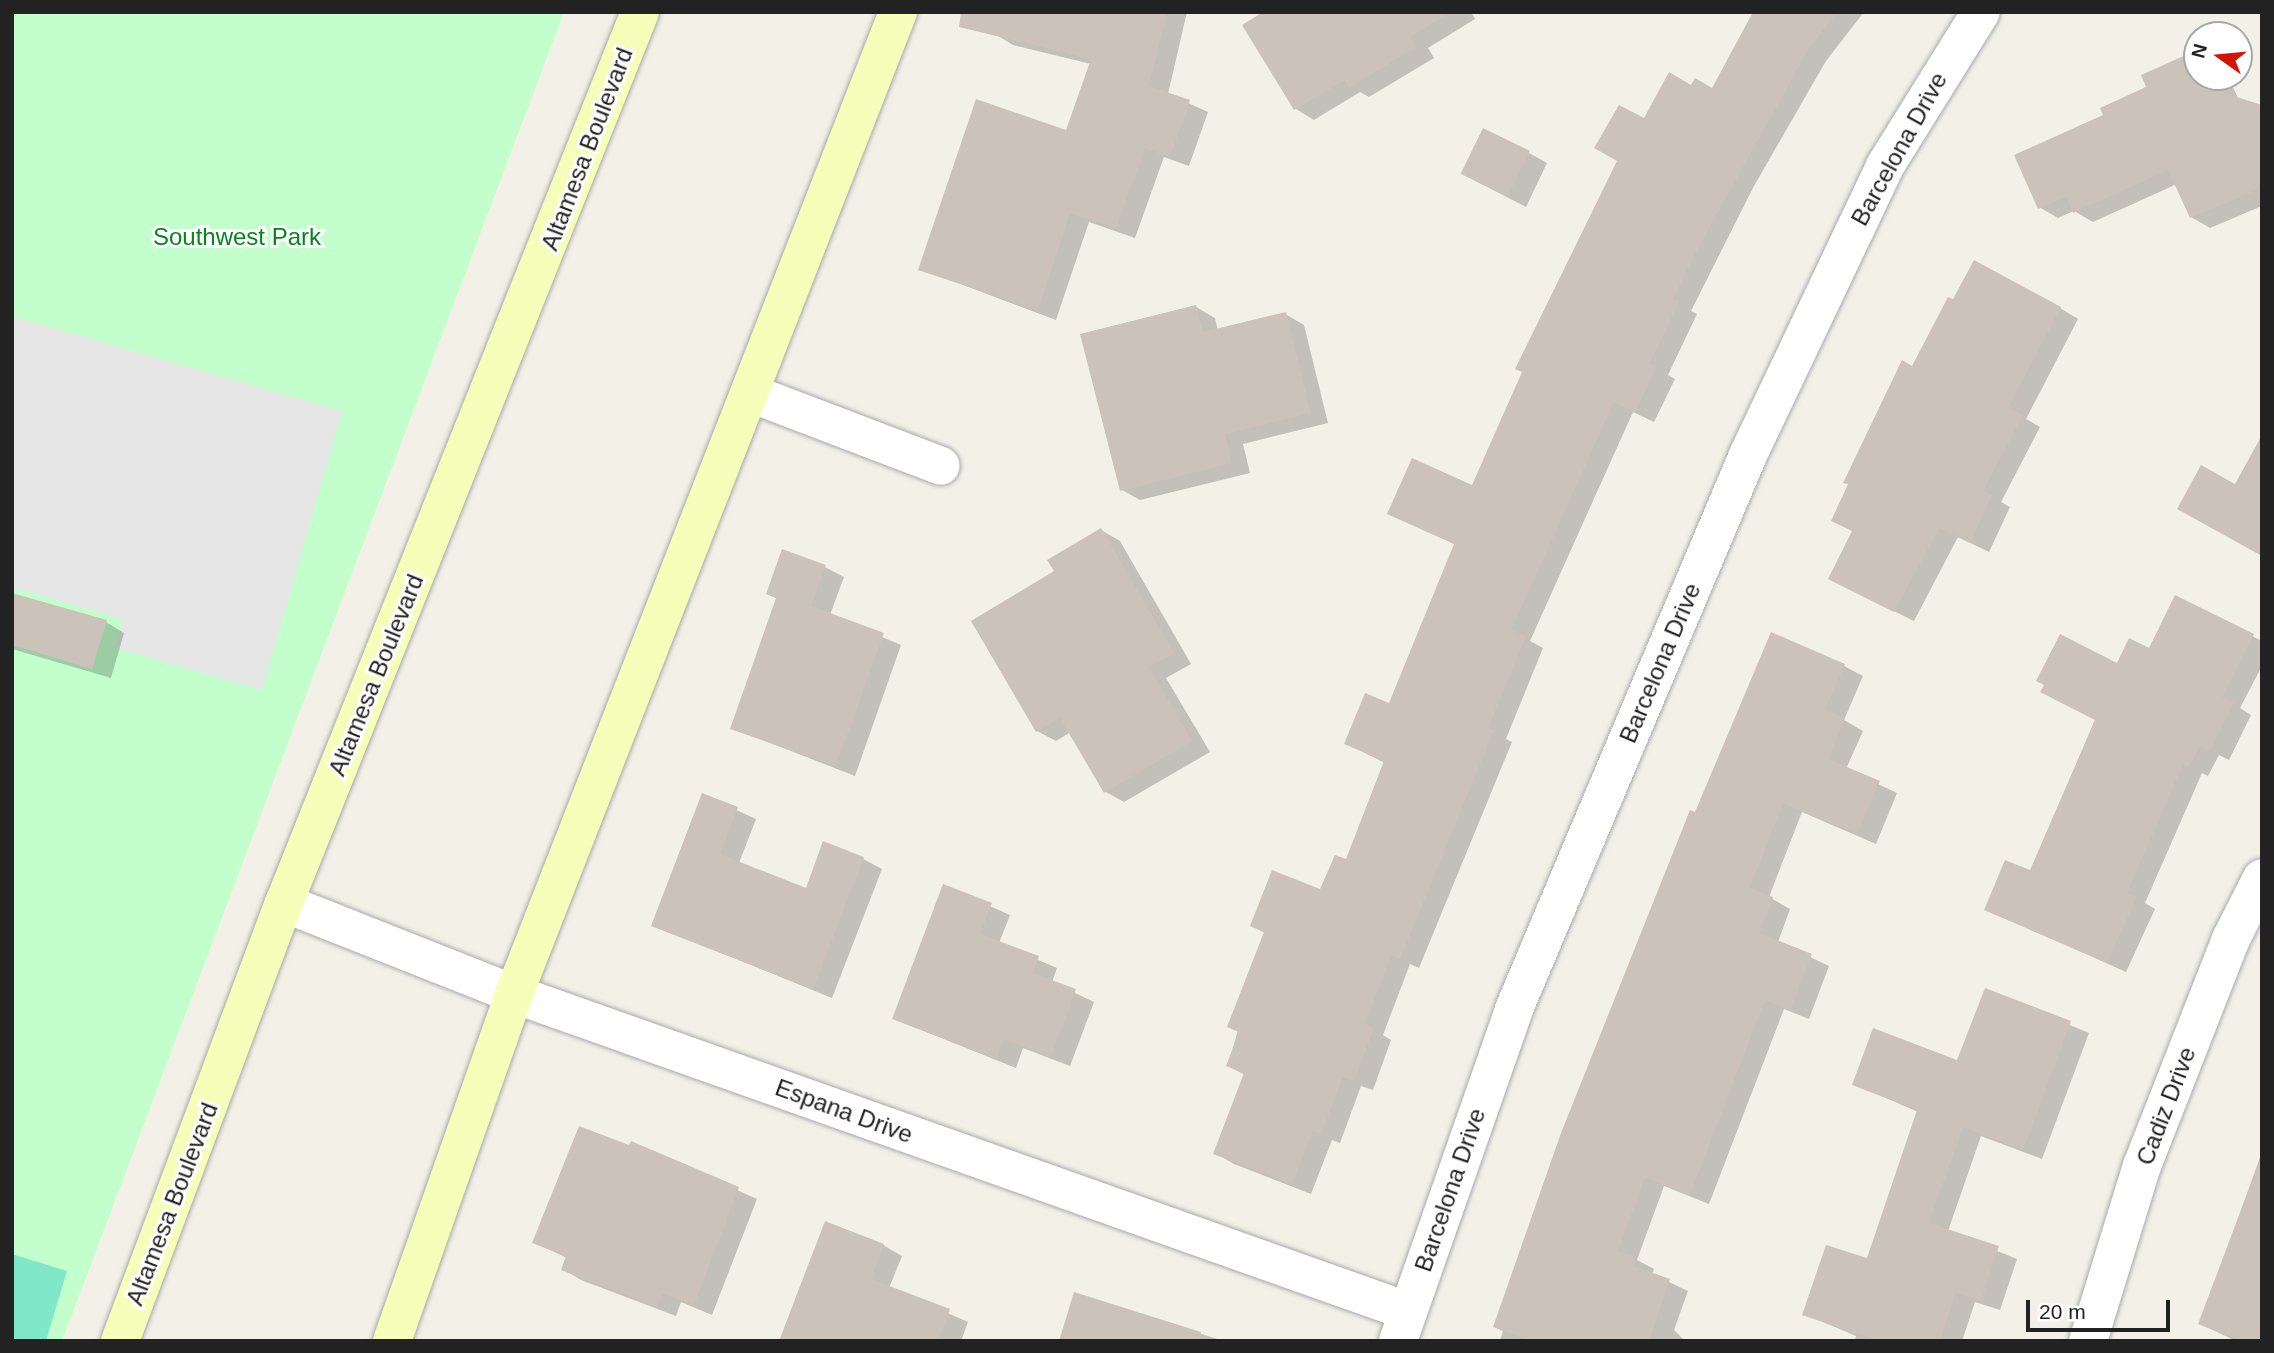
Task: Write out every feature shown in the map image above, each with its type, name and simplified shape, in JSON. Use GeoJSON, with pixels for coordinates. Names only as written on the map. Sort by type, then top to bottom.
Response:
{"type":"FeatureCollection","features":[{"type":"Feature","properties":{"kind":"main road","name":"Altamesa Boulevard"},"geometry":{"type":"LineString","coordinates":[[120,1341],[284,903],[640,12]]}},
{"type":"Feature","properties":{"kind":"main road"},"geometry":{"type":"LineString","coordinates":[[391,1341],[514,994],[898,12]]}},
{"type":"Feature","properties":{"kind":"street","name":"Barcelona Drive"},"geometry":{"type":"LineString","coordinates":[[1403,1326],[1514,1009],[1748,455],[1885,166],[1981,12]]}},
{"type":"Feature","properties":{"kind":"street"},"geometry":{"type":"LineString","coordinates":[[750,393],[941,466]]}},
{"type":"Feature","properties":{"kind":"street","name":"Cadiz Drive"},"geometry":{"type":"LineString","coordinates":[[2088,1341],[2142,1166],[2231,939],[2262,878]]}},
{"type":"Feature","properties":{"kind":"street","name":"Espana Drive"},"geometry":{"type":"LineString","coordinates":[[284,903],[514,994],[1403,1326]]}},
{"type":"Feature","properties":{"kind":"green space","name":"Southwest Park"},"geometry":{"type":"Polygon","coordinates":[[[12,12],[564,12],[62,1341],[12,1341],[12,12]]]}},
{"type":"Feature","properties":{"kind":"green space"},"geometry":{"type":"Polygon","coordinates":[[[12,1254],[67,1271],[46,1341],[12,1341],[12,1254]]]}},
{"type":"Feature","properties":{"kind":"shaded area"},"geometry":{"type":"Polygon","coordinates":[[[12,316],[342,411],[262,690],[116,648],[123,619],[12,587],[12,316]]]}},
{"type":"Feature","properties":{"kind":"building"},"geometry":{"type":"Polygon","coordinates":[[[961,12],[1167,12],[1149,86],[1190,100],[1170,157],[1145,148],[1116,228],[1070,213],[1038,310],[918,270],[976,99],[1066,130],[1091,59],[959,27],[961,12]]]}},
{"type":"Feature","properties":{"kind":"building"},"geometry":{"type":"Polygon","coordinates":[[[1263,12],[1451,12],[1410,37],[1416,47],[1349,88],[1345,80],[1294,110],[1242,25],[1263,12]]]}},
{"type":"Feature","properties":{"kind":"building"},"geometry":{"type":"Polygon","coordinates":[[[1753,12],[1837,12],[1808,50],[1698,248],[1673,299],[1679,302],[1650,363],[1657,366],[1635,413],[1614,402],[1511,630],[1526,636],[1488,728],[1494,730],[1400,959],[1391,955],[1365,1024],[1374,1028],[1354,1081],[1343,1077],[1321,1134],[1313,1131],[1292,1184],[1213,1154],[1244,1073],[1226,1066],[1239,1032],[1227,1027],[1264,932],[1250,926],[1272,870],[1320,889],[1335,855],[1346,859],[1384,761],[1344,744],[1365,693],[1389,703],[1454,544],[1387,514],[1412,458],[1472,485],[1522,372],[1515,369],[1617,161],[1594,148],[1619,105],[1644,118],[1669,72],[1691,85],[1695,78],[1712,88],[1753,12]]]}},
{"type":"Feature","properties":{"kind":"building"},"geometry":{"type":"Polygon","coordinates":[[[2183,56],[2183,91],[2223,91],[2262,105],[2262,174],[2257,190],[2190,218],[2168,170],[2073,213],[2066,197],[2038,209],[2014,155],[2103,115],[2100,108],[2146,87],[2141,75],[2183,56]]]}},
{"type":"Feature","properties":{"kind":"building"},"geometry":{"type":"Polygon","coordinates":[[[1483,128],[1530,151],[1507,197],[1461,174],[1483,128]]]}},
{"type":"Feature","properties":{"kind":"building"},"geometry":{"type":"Polygon","coordinates":[[[1974,260],[2061,307],[2008,408],[2023,415],[1983,491],[1992,495],[1970,543],[1939,528],[1894,612],[1828,579],[1852,531],[1831,521],[1848,484],[1843,483],[1902,360],[1912,366],[1948,297],[1953,299],[1974,260]]]}},
{"type":"Feature","properties":{"kind":"building"},"geometry":{"type":"Polygon","coordinates":[[[1196,305],[1203,332],[1286,312],[1311,413],[1225,434],[1232,463],[1120,491],[1080,334],[1196,305]]]}},
{"type":"Feature","properties":{"kind":"building"},"geometry":{"type":"Polygon","coordinates":[[[2262,435],[2262,556],[2177,509],[2201,465],[2235,484],[2262,435]]]}},
{"type":"Feature","properties":{"kind":"building"},"geometry":{"type":"Polygon","coordinates":[[[1101,528],[1174,653],[1149,667],[1192,741],[1104,793],[1060,718],[1036,732],[971,621],[1054,571],[1047,560],[1101,528]]]}},
{"type":"Feature","properties":{"kind":"building"},"geometry":{"type":"Polygon","coordinates":[[[782,549],[826,565],[811,606],[884,633],[836,766],[730,729],[776,598],[766,594],[782,549]]]}},
{"type":"Feature","properties":{"kind":"building"},"geometry":{"type":"Polygon","coordinates":[[[12,593],[107,620],[92,669],[12,645],[12,593]]]}},
{"type":"Feature","properties":{"kind":"building"},"geometry":{"type":"Polygon","coordinates":[[[2175,595],[2254,634],[2222,697],[2234,703],[2210,751],[2200,746],[2189,767],[2183,764],[2127,893],[2137,897],[2107,963],[1984,910],[2005,860],[2030,870],[2095,720],[2040,692],[2044,685],[2036,681],[2060,634],[2117,663],[2129,638],[2149,648],[2175,595]]]}},
{"type":"Feature","properties":{"kind":"building"},"geometry":{"type":"Polygon","coordinates":[[[1771,632],[1845,664],[1825,710],[1845,718],[1828,759],[1880,781],[1857,834],[1783,803],[1750,888],[1773,897],[1759,933],[1812,954],[1790,1010],[1765,1000],[1690,1195],[1645,1177],[1618,1251],[1636,1257],[1633,1266],[1670,1279],[1649,1341],[1531,1341],[1493,1327],[1561,1133],[1690,810],[1695,812],[1771,632]]]}},
{"type":"Feature","properties":{"kind":"building"},"geometry":{"type":"Polygon","coordinates":[[[702,793],[738,807],[720,854],[806,888],[823,841],[864,857],[813,989],[651,926],[702,793]]]}},
{"type":"Feature","properties":{"kind":"building"},"geometry":{"type":"Polygon","coordinates":[[[943,884],[992,903],[980,934],[1039,956],[1033,973],[1076,989],[1051,1057],[1004,1039],[997,1059],[892,1019],[943,884]]]}},
{"type":"Feature","properties":{"kind":"building"},"geometry":{"type":"Polygon","coordinates":[[[1985,988],[2071,1021],[2023,1150],[1963,1127],[1929,1223],[1999,1246],[1981,1301],[1956,1293],[1940,1341],[1879,1341],[1802,1315],[1826,1245],[1867,1258],[1917,1110],[1852,1085],[1873,1028],[1957,1060],[1985,988]]]}},
{"type":"Feature","properties":{"kind":"building"},"geometry":{"type":"Polygon","coordinates":[[[579,1126],[629,1145],[631,1141],[739,1187],[694,1305],[662,1293],[657,1307],[561,1270],[566,1256],[532,1243],[579,1126]]]}},
{"type":"Feature","properties":{"kind":"building"},"geometry":{"type":"Polygon","coordinates":[[[2258,1165],[2262,1166],[2262,1341],[2242,1341],[2198,1324],[2258,1165]]]}},
{"type":"Feature","properties":{"kind":"building"},"geometry":{"type":"Polygon","coordinates":[[[825,1221],[884,1244],[871,1279],[950,1309],[938,1341],[779,1341],[825,1221]]]}},
{"type":"Feature","properties":{"kind":"building"},"geometry":{"type":"Polygon","coordinates":[[[1074,1292],[1201,1332],[1199,1341],[1059,1341],[1074,1292]]]}}]}
